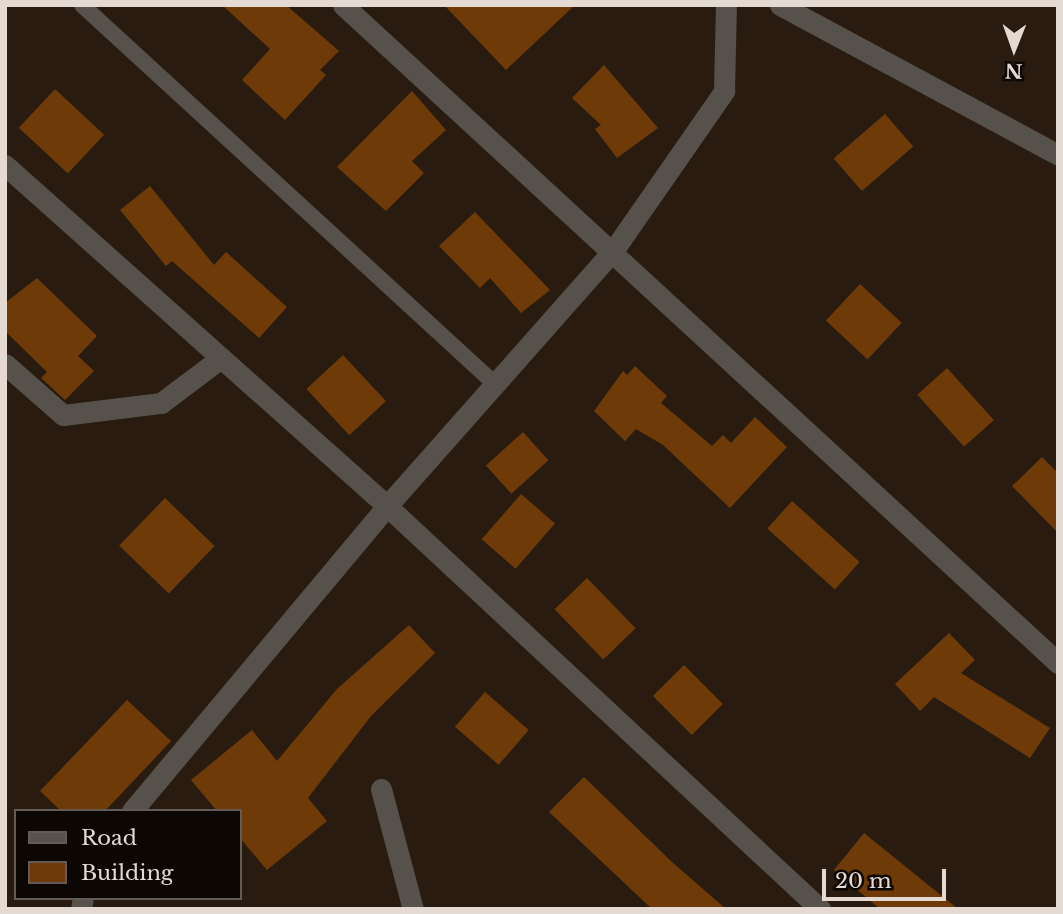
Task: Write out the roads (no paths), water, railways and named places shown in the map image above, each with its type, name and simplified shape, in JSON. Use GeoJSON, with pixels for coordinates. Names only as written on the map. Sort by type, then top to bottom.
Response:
{"type":"FeatureCollection","features":[{"type":"Feature","properties":{"kind":"street"},"geometry":{"type":"LineString","coordinates":[[343,5],[1058,663]]}},
{"type":"Feature","properties":{"kind":"street"},"geometry":{"type":"LineString","coordinates":[[134,809],[387,506],[613,251],[724,91],[726,5]]}},
{"type":"Feature","properties":{"kind":"street"},"geometry":{"type":"LineString","coordinates":[[780,5],[1058,155]]}},
{"type":"Feature","properties":{"kind":"street"},"geometry":{"type":"LineString","coordinates":[[5,165],[387,506],[820,909]]}},
{"type":"Feature","properties":{"kind":"street"},"geometry":{"type":"LineString","coordinates":[[5,364],[63,415],[161,403],[221,358]]}},
{"type":"Feature","properties":{"kind":"street"},"geometry":{"type":"LineString","coordinates":[[381,789],[413,909]]}},
{"type":"Feature","properties":{"kind":"lane"},"geometry":{"type":"LineString","coordinates":[[82,5],[495,384]]}}]}
